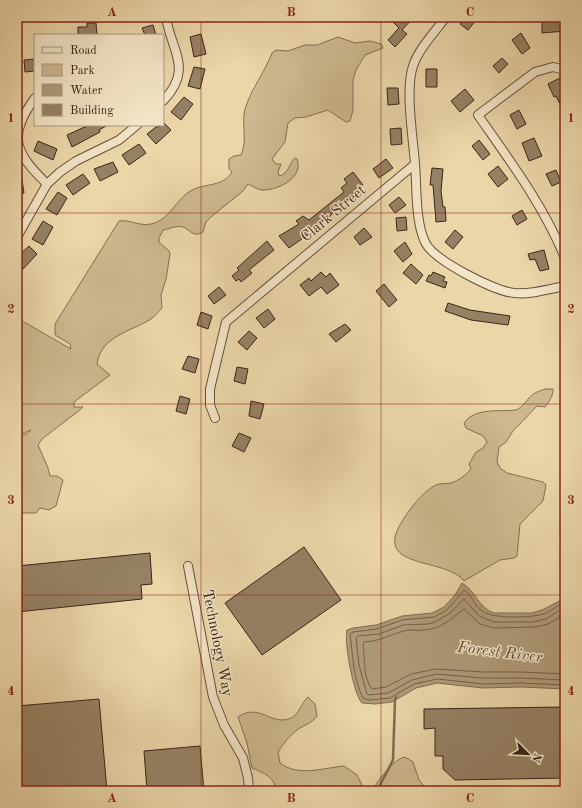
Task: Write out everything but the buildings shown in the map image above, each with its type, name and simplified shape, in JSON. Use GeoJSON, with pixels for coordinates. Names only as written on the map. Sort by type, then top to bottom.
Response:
{"type":"FeatureCollection","features":[{"type":"Feature","properties":{"kind":"street"},"geometry":{"type":"LineString","coordinates":[[164,100],[173,88],[179,70],[178,56],[175,45],[168,32],[166,17]]}},
{"type":"Feature","properties":{"kind":"street"},"geometry":{"type":"LineString","coordinates":[[446,17],[421,50],[413,66],[410,90],[420,228],[426,243],[437,257],[489,285],[506,292],[528,293],[565,286]]}},
{"type":"Feature","properties":{"kind":"street"},"geometry":{"type":"LineString","coordinates":[[565,70],[553,67],[535,72],[478,115],[535,199],[551,226],[565,258]]}},
{"type":"Feature","properties":{"kind":"street"},"geometry":{"type":"LineString","coordinates":[[34,99],[23,115],[18,129],[18,142],[23,157],[32,169],[47,184]]}},
{"type":"Feature","properties":{"kind":"street"},"geometry":{"type":"LineString","coordinates":[[17,236],[47,184],[60,172],[76,161],[119,140],[136,126]]}},
{"type":"Feature","properties":{"kind":"street","name":"Clark Street"},"geometry":{"type":"LineString","coordinates":[[215,418],[210,405],[210,389],[226,322],[415,164]]}},
{"type":"Feature","properties":{"kind":"street","name":"Technology Way"},"geometry":{"type":"LineString","coordinates":[[188,566],[213,697],[224,725],[243,758],[248,778],[249,791]]}},
{"type":"Feature","properties":{"kind":"green space"},"geometry":{"type":"Polygon","coordinates":[[[338,37],[355,43],[370,41],[381,44],[383,48],[365,55],[356,70],[353,80],[353,110],[350,121],[346,122],[328,110],[306,117],[295,118],[288,123],[285,142],[272,159],[276,164],[281,164],[278,172],[279,176],[287,171],[295,158],[297,159],[297,172],[288,182],[276,188],[263,190],[257,189],[248,184],[243,191],[206,222],[203,232],[200,234],[194,234],[183,227],[163,230],[159,238],[159,242],[169,251],[170,254],[166,279],[161,295],[162,308],[151,319],[118,336],[104,347],[97,364],[110,375],[74,402],[74,407],[83,407],[42,439],[38,445],[50,476],[57,476],[63,480],[56,506],[49,510],[40,508],[36,513],[17,513],[17,437],[27,434],[31,430],[17,436],[17,318],[71,349],[70,344],[55,335],[55,324],[119,221],[128,221],[145,225],[155,223],[170,212],[187,193],[197,188],[219,182],[228,177],[232,172],[229,169],[229,159],[234,156],[241,155],[243,149],[245,109],[272,53],[276,50],[288,51],[305,45],[317,45],[338,37]]]}},
{"type":"Feature","properties":{"kind":"green space"},"geometry":{"type":"Polygon","coordinates":[[[546,389],[553,389],[553,394],[545,407],[537,406],[513,431],[506,442],[499,447],[497,462],[500,468],[507,473],[543,482],[546,485],[543,501],[520,524],[517,556],[514,558],[500,560],[464,581],[455,574],[443,568],[415,561],[404,556],[396,549],[395,538],[401,523],[416,502],[436,485],[454,482],[467,473],[471,469],[469,464],[476,452],[483,448],[487,442],[483,436],[466,428],[464,423],[475,414],[481,412],[516,410],[520,408],[531,396],[546,389]]]}},
{"type":"Feature","properties":{"kind":"green space"},"geometry":{"type":"Polygon","coordinates":[[[308,697],[315,704],[317,716],[294,732],[284,743],[278,752],[280,763],[295,770],[303,771],[344,766],[357,775],[365,791],[276,791],[274,782],[268,776],[252,768],[247,743],[238,717],[252,712],[278,720],[291,718],[296,714],[308,697]]]}},
{"type":"Feature","properties":{"kind":"green space"},"geometry":{"type":"Polygon","coordinates":[[[405,757],[413,762],[419,780],[427,789],[424,791],[377,791],[375,786],[384,773],[397,761],[405,757]]]}},
{"type":"Feature","properties":{"kind":"water"},"geometry":{"type":"Polygon","coordinates":[[[462,583],[471,590],[484,607],[494,613],[532,613],[542,610],[565,598],[565,689],[521,687],[483,688],[437,683],[416,688],[392,702],[375,704],[362,703],[355,689],[350,667],[346,636],[347,630],[376,625],[402,616],[432,613],[444,607],[455,595],[462,583]]]}},
{"type":"Feature","properties":{"kind":"waterway","name":"Forest River"},"geometry":{"type":"LineString","coordinates":[[359,791],[379,787],[393,760],[396,697]]}}]}
